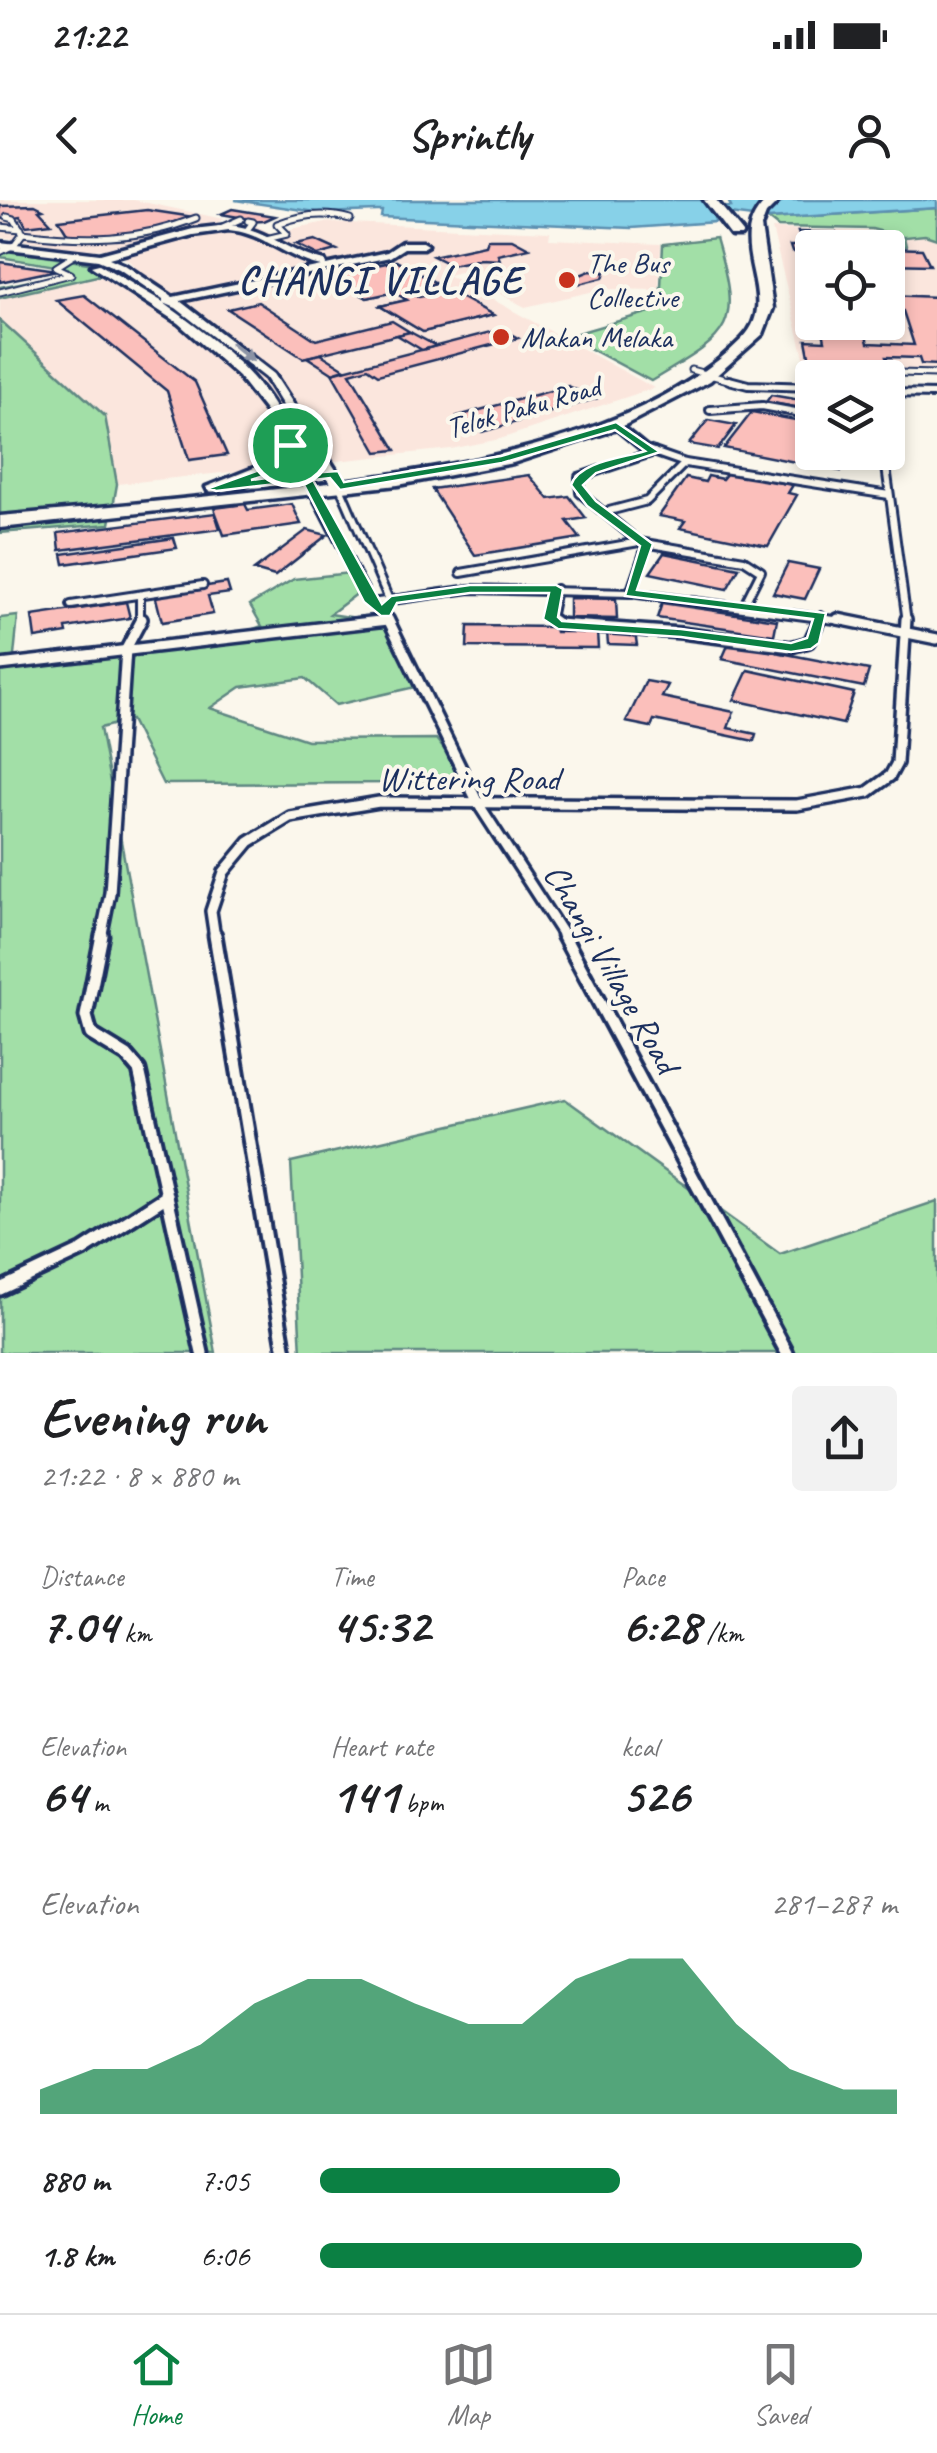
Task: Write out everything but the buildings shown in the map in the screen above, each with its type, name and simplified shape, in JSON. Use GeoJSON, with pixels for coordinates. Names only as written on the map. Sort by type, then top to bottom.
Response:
{"type":"FeatureCollection","features":[{"type":"Feature","properties":{"kind":"main road"},"geometry":{"type":"LineString","coordinates":[[741,228],[774,200]]}},
{"type":"Feature","properties":{"kind":"main road"},"geometry":{"type":"LineString","coordinates":[[741,228],[749,206]]}},
{"type":"Feature","properties":{"kind":"main road"},"geometry":{"type":"LineString","coordinates":[[716,209],[741,228]]}},
{"type":"Feature","properties":{"kind":"main road","name":"Telok Paku Road"},"geometry":{"type":"LineString","coordinates":[[337,480],[502,460],[616,426],[681,391],[760,327],[766,290],[752,243],[741,228]]}},
{"type":"Feature","properties":{"kind":"main road","name":"Telok Paku Road"},"geometry":{"type":"LineString","coordinates":[[337,480],[548,435],[702,371]]}},
{"type":"Feature","properties":{"kind":"main road"},"geometry":{"type":"LineString","coordinates":[[681,391],[734,382]]}},
{"type":"Feature","properties":{"kind":"main road"},"geometry":{"type":"LineString","coordinates":[[216,488],[277,468],[287,460],[290,445]]}},
{"type":"Feature","properties":{"kind":"main road"},"geometry":{"type":"LineString","coordinates":[[0,522],[337,480]]}},
{"type":"Feature","properties":{"kind":"main road"},"geometry":{"type":"LineString","coordinates":[[0,506],[309,484]]}},
{"type":"Feature","properties":{"kind":"street"},"geometry":{"type":"LineString","coordinates":[[5,247],[100,258],[246,223],[303,261],[339,265]]}},
{"type":"Feature","properties":{"kind":"street"},"geometry":{"type":"LineString","coordinates":[[154,304],[390,254],[402,245],[422,245]]}},
{"type":"Feature","properties":{"kind":"street","name":"Changi Village Road"},"geometry":{"type":"LineString","coordinates":[[78,257],[154,304],[241,372],[258,391],[309,484]]}},
{"type":"Feature","properties":{"kind":"street"},"geometry":{"type":"LineString","coordinates":[[100,258],[122,267],[172,300],[270,376],[337,480]]}},
{"type":"Feature","properties":{"kind":"street"},"geometry":{"type":"LineString","coordinates":[[294,273],[303,261]]}},
{"type":"Feature","properties":{"kind":"lane"},"geometry":{"type":"LineString","coordinates":[[266,239],[287,234],[277,224],[286,220],[340,215],[350,219]]}},
{"type":"Feature","properties":{"kind":"lane"},"geometry":{"type":"LineString","coordinates":[[7,218],[14,218],[22,231]]}},
{"type":"Feature","properties":{"kind":"lane"},"geometry":{"type":"LineString","coordinates":[[0,227],[78,241],[166,230],[196,218]]}},
{"type":"Feature","properties":{"kind":"lane"},"geometry":{"type":"LineString","coordinates":[[5,247],[22,231]]}},
{"type":"Feature","properties":{"kind":"lane"},"geometry":{"type":"LineString","coordinates":[[0,292],[71,274],[56,267],[78,257]]}},
{"type":"Feature","properties":{"kind":"lane"},"geometry":{"type":"LineString","coordinates":[[702,371],[734,382],[795,386]]}},
{"type":"Feature","properties":{"kind":"lane"},"geometry":{"type":"LineString","coordinates":[[702,371],[761,384]]}},
{"type":"Feature","properties":{"kind":"lane"},"geometry":{"type":"LineString","coordinates":[[905,373],[937,374]]}},
{"type":"Feature","properties":{"kind":"lane"},"geometry":{"type":"LineString","coordinates":[[912,373],[920,394]]}},
{"type":"Feature","properties":{"kind":"lane"},"geometry":{"type":"LineString","coordinates":[[905,394],[937,394]]}},
{"type":"Feature","properties":{"kind":"lane"},"geometry":{"type":"LineString","coordinates":[[710,410],[762,406],[795,413]]}},
{"type":"Feature","properties":{"kind":"lane"},"geometry":{"type":"LineString","coordinates":[[616,426],[654,452],[685,463],[889,495]]}},
{"type":"Feature","properties":{"kind":"lane"},"geometry":{"type":"LineString","coordinates":[[643,543],[580,493],[580,478],[592,470],[654,452]]}},
{"type":"Feature","properties":{"kind":"lane"},"geometry":{"type":"LineString","coordinates":[[605,512],[647,502],[685,463]]}},
{"type":"Feature","properties":{"kind":"lane","name":"Wittering Road"},"geometry":{"type":"LineString","coordinates":[[285,1353],[211,910],[224,872],[249,842],[290,816],[379,802],[797,805],[862,795],[892,775],[897,762],[908,632],[886,470]]}},
{"type":"Feature","properties":{"kind":"lane"},"geometry":{"type":"LineString","coordinates":[[0,666],[387,617],[391,600],[337,480]]}},
{"type":"Feature","properties":{"kind":"lane","name":"Changi Village Road"},"geometry":{"type":"LineString","coordinates":[[309,484],[371,602],[387,617],[479,805],[567,942],[787,1353]]}},
{"type":"Feature","properties":{"kind":"lane"},"geometry":{"type":"LineString","coordinates":[[630,593],[643,543]]}},
{"type":"Feature","properties":{"kind":"lane"},"geometry":{"type":"LineString","coordinates":[[462,573],[643,543],[744,560],[758,566],[760,570],[744,605]]}},
{"type":"Feature","properties":{"kind":"lane"},"geometry":{"type":"LineString","coordinates":[[71,606],[203,585]]}},
{"type":"Feature","properties":{"kind":"lane"},"geometry":{"type":"LineString","coordinates":[[371,602],[470,589],[630,593],[821,616],[937,639]]}},
{"type":"Feature","properties":{"kind":"lane"},"geometry":{"type":"LineString","coordinates":[[556,589],[550,619],[558,624],[681,633],[791,648],[806,646],[814,640],[821,616]]}},
{"type":"Feature","properties":{"kind":"lane"},"geometry":{"type":"LineString","coordinates":[[140,594],[143,617],[126,648],[110,893],[86,1016],[91,1034],[127,1056],[139,1070],[202,1353]]}},
{"type":"Feature","properties":{"kind":"lane"},"geometry":{"type":"LineString","coordinates":[[0,1289],[82,1250],[167,1196]]}},
{"type":"Feature","properties":{"kind":"shaded area","name":"CHANGI VILLAGE"},"geometry":{"type":"Polygon","coordinates":[[[0,200],[134,200],[223,219],[214,225],[257,226],[271,233],[326,222],[550,232],[549,239],[661,244],[659,290],[603,289],[525,307],[460,272],[448,275],[654,388],[500,439],[451,449],[117,484],[104,416],[0,320],[0,298],[135,266],[114,249],[88,250],[0,237],[0,200]]]}},
{"type":"Feature","properties":{"kind":"shaded area"},"geometry":{"type":"Polygon","coordinates":[[[772,229],[813,230],[795,230],[795,321],[772,229]]]}},
{"type":"Feature","properties":{"kind":"shaded area"},"geometry":{"type":"Polygon","coordinates":[[[905,232],[937,233],[937,373],[905,372],[905,360],[805,360],[800,340],[905,340],[905,232]]]}},
{"type":"Feature","properties":{"kind":"green space"},"geometry":{"type":"Polygon","coordinates":[[[937,208],[937,239],[925,235],[905,237],[905,230],[778,227],[768,219],[937,208]]]}},
{"type":"Feature","properties":{"kind":"green space"},"geometry":{"type":"Polygon","coordinates":[[[716,238],[728,311],[723,326],[698,352],[651,381],[567,336],[660,309],[663,244],[716,238]]]}},
{"type":"Feature","properties":{"kind":"green space"},"geometry":{"type":"Polygon","coordinates":[[[0,249],[88,263],[106,274],[0,298],[0,287],[69,273],[68,268],[0,257],[0,249]]]}},
{"type":"Feature","properties":{"kind":"green space"},"geometry":{"type":"Polygon","coordinates":[[[0,320],[105,416],[117,484],[110,524],[0,533],[0,320]]]}},
{"type":"Feature","properties":{"kind":"green space"},"geometry":{"type":"Polygon","coordinates":[[[359,572],[366,587],[330,614],[389,623],[420,686],[336,705],[305,678],[241,687],[210,708],[307,740],[436,739],[467,778],[405,783],[163,784],[131,720],[100,728],[216,1353],[0,1353],[0,618],[18,616],[14,656],[30,661],[65,661],[154,641],[220,637],[247,631],[262,626],[250,605],[294,579],[359,572]]]}},
{"type":"Feature","properties":{"kind":"green space"},"geometry":{"type":"Polygon","coordinates":[[[565,1099],[780,1254],[937,1201],[937,1353],[301,1353],[291,1162],[565,1099]]]}},
{"type":"Feature","properties":{"kind":"water"},"geometry":{"type":"Polygon","coordinates":[[[235,200],[702,200],[711,208],[731,207],[728,200],[937,200],[937,208],[768,219],[714,212],[715,222],[631,228],[381,217],[382,211],[323,213],[235,200]]]}},
{"type":"Feature","properties":{"kind":"place","name":"The Bus Collective"},"geometry":{"type":"Point","coordinates":[567,280]}},
{"type":"Feature","properties":{"kind":"place","name":"Makan Melaka"},"geometry":{"type":"Point","coordinates":[501,337]}},
{"type":"Feature","properties":{"kind":"district","name":"CHANGI VILLAGE"},"geometry":{"type":"Point","coordinates":[381,280]}},
{"type":"Feature","properties":{"kind":"route"},"geometry":{"type":"LineString","coordinates":[[290,445],[287,460],[277,468],[216,488],[294,478],[306,477],[334,474],[340,487],[502,460],[616,426],[654,452],[592,470],[577,485],[580,493],[628,534],[646,544],[630,593],[821,616],[814,640],[806,646],[791,648],[681,633],[552,623],[556,589],[470,589],[391,600],[386,613],[371,602],[312,491],[306,477],[290,445]]}}]}
